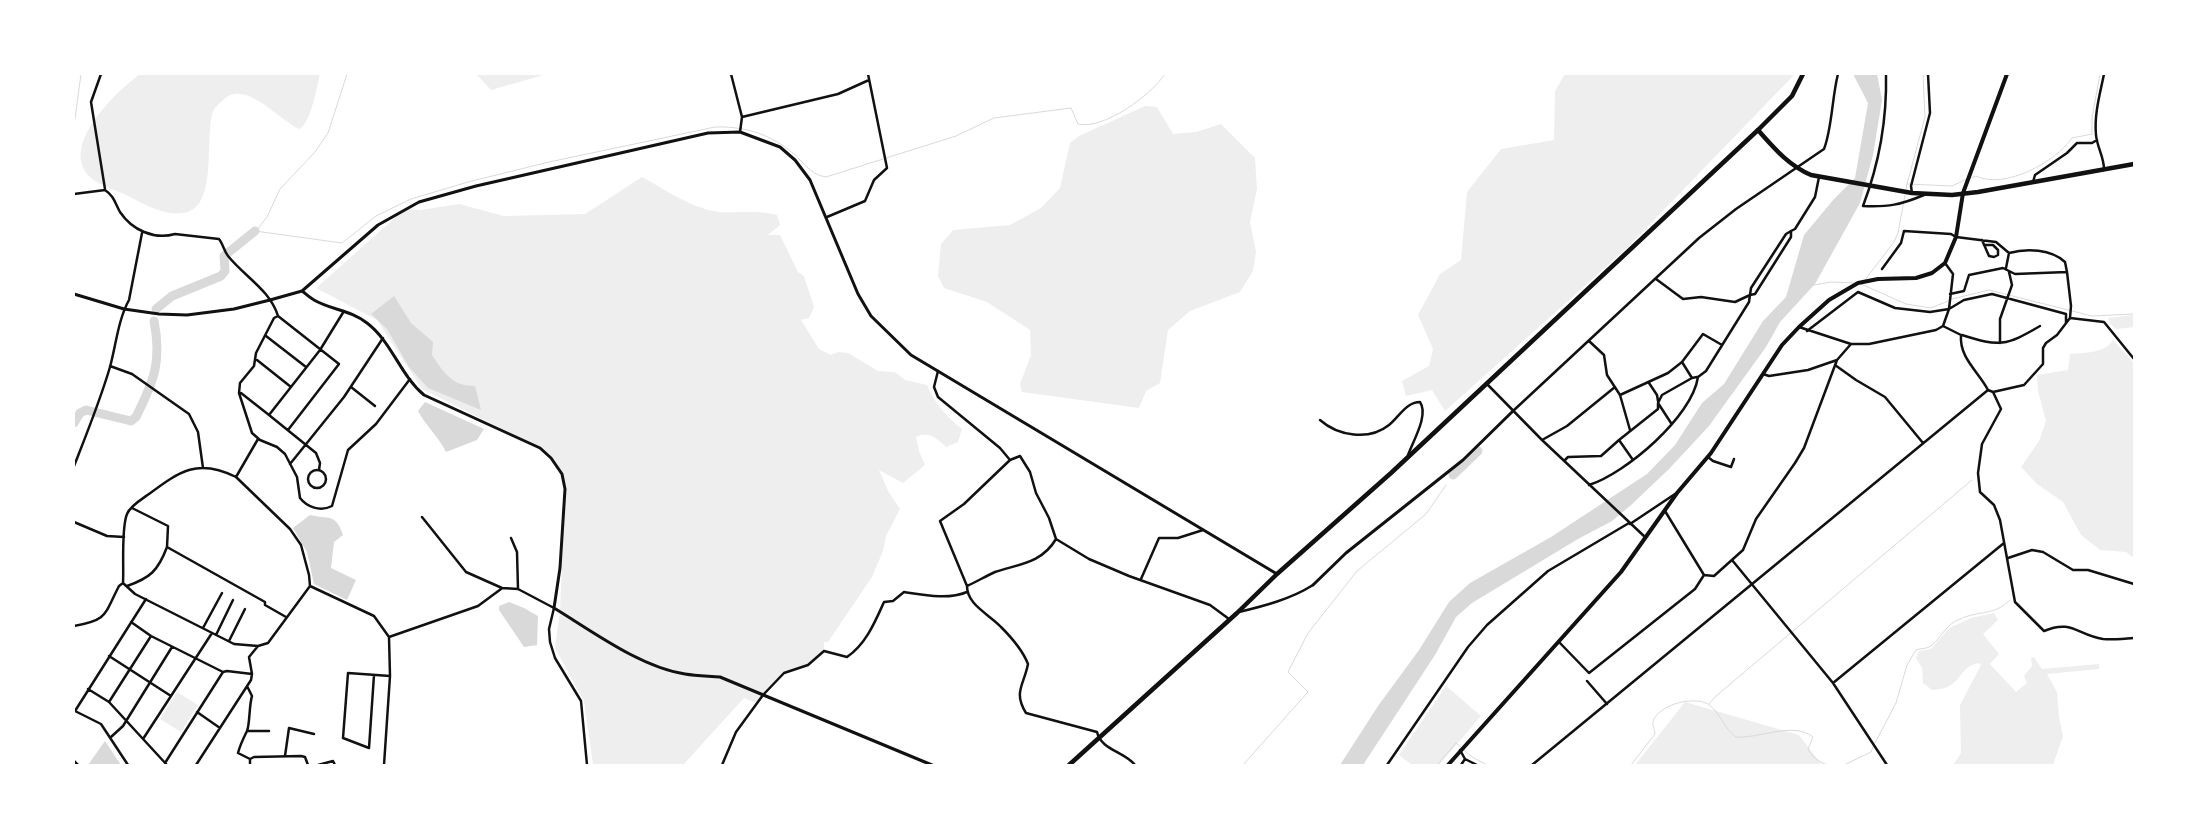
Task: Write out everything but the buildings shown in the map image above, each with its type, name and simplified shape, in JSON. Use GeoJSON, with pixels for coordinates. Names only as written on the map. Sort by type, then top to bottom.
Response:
{"type":"FeatureCollection","features":[{"type":"Feature","properties":{"kind":"main road"},"geometry":{"type":"LineString","coordinates":[[1069,765],[1237,613],[1277,574],[1406,459],[1758,130],[1792,96],[1803,74]]}},
{"type":"Feature","properties":{"kind":"main road"},"geometry":{"type":"LineString","coordinates":[[1448,765],[1621,572],[1664,509],[1708,457],[1782,345],[1799,327],[1829,300],[1858,283],[1878,279],[1916,278],[1932,273],[1945,263],[1956,237],[1963,193],[2007,74]]}},
{"type":"Feature","properties":{"kind":"main road"},"geometry":{"type":"LineString","coordinates":[[1758,130],[1783,158],[1796,169],[1820,177],[1912,193],[1952,195],[2033,183],[2134,164]]}},
{"type":"Feature","properties":{"kind":"street"},"geometry":{"type":"LineString","coordinates":[[100,74],[91,102],[105,190]]}},
{"type":"Feature","properties":{"kind":"street"},"geometry":{"type":"LineString","coordinates":[[731,74],[742,117],[740,132]]}},
{"type":"Feature","properties":{"kind":"street"},"geometry":{"type":"LineString","coordinates":[[826,217],[865,201],[874,180],[886,168],[868,74]]}},
{"type":"Feature","properties":{"kind":"street"},"geometry":{"type":"LineString","coordinates":[[1237,613],[1274,603],[1303,591],[1312,585],[1346,553],[1463,460],[1588,340],[1699,238],[1736,208],[1796,169],[1824,148],[1827,141],[1832,94],[1838,74]]}},
{"type":"Feature","properties":{"kind":"street"},"geometry":{"type":"LineString","coordinates":[[1886,74],[1886,112],[1870,186],[1863,206],[1883,207],[1904,204],[1926,194]]}},
{"type":"Feature","properties":{"kind":"street"},"geometry":{"type":"LineString","coordinates":[[1912,193],[1911,186],[1930,113],[1928,74]]}},
{"type":"Feature","properties":{"kind":"street"},"geometry":{"type":"LineString","coordinates":[[2104,74],[2095,118],[2097,140],[2104,169]]}},
{"type":"Feature","properties":{"kind":"street"},"geometry":{"type":"LineString","coordinates":[[742,117],[838,94],[869,80]]}},
{"type":"Feature","properties":{"kind":"street"},"geometry":{"type":"LineString","coordinates":[[74,294],[124,309],[145,313],[187,315],[234,309],[302,291],[378,225],[419,202],[476,186],[708,133],[740,132],[780,147],[795,160],[810,180],[858,294],[871,316],[911,354],[1277,574]]}},
{"type":"Feature","properties":{"kind":"street"},"geometry":{"type":"LineString","coordinates":[[2033,183],[2035,175],[2068,153],[2076,143],[2092,143],[2097,140]]}},
{"type":"Feature","properties":{"kind":"street"},"geometry":{"type":"LineString","coordinates":[[1658,402],[1662,395],[1706,371],[1749,302],[1751,288],[1786,234],[1795,229],[1815,197],[1820,177]]}},
{"type":"Feature","properties":{"kind":"street"},"geometry":{"type":"LineString","coordinates":[[74,194],[105,190],[111,194],[125,218],[142,233],[175,234],[219,239],[228,257],[263,290],[278,316],[340,364],[288,430]]}},
{"type":"Feature","properties":{"kind":"street"},"geometry":{"type":"LineString","coordinates":[[1656,278],[1683,300],[1701,297],[1735,302],[1755,294],[1791,237],[1791,231]]}},
{"type":"Feature","properties":{"kind":"street"},"geometry":{"type":"LineString","coordinates":[[1882,269],[1901,243],[1904,231],[1951,234],[1956,237],[1996,242],[2009,253]]}},
{"type":"Feature","properties":{"kind":"street"},"geometry":{"type":"LineString","coordinates":[[74,466],[95,414],[110,366],[124,309],[129,300],[142,233]]}},
{"type":"Feature","properties":{"kind":"street"},"geometry":{"type":"LineString","coordinates":[[1982,240],[1984,245],[1989,256],[1994,257],[1998,255],[1998,250],[1993,245],[1984,245]]}},
{"type":"Feature","properties":{"kind":"street"},"geometry":{"type":"LineString","coordinates":[[1961,335],[1960,341],[1969,365],[1988,390],[1993,392],[2007,390],[2024,385],[2043,364],[2043,348],[2046,343],[2057,335],[2070,318],[2071,306],[2066,262],[2060,256],[2027,249],[2009,253]]}},
{"type":"Feature","properties":{"kind":"street"},"geometry":{"type":"LineString","coordinates":[[2006,268],[2009,253]]}},
{"type":"Feature","properties":{"kind":"street"},"geometry":{"type":"LineString","coordinates":[[1943,326],[1949,309],[1953,274],[1945,263]]}},
{"type":"Feature","properties":{"kind":"street"},"geometry":{"type":"LineString","coordinates":[[1950,294],[1964,291],[1969,275],[2006,268]]}},
{"type":"Feature","properties":{"kind":"street"},"geometry":{"type":"LineString","coordinates":[[2006,268],[2016,274],[2067,272]]}},
{"type":"Feature","properties":{"kind":"street"},"geometry":{"type":"LineString","coordinates":[[2000,343],[2000,319],[2012,286],[2010,272]]}},
{"type":"Feature","properties":{"kind":"street"},"geometry":{"type":"LineString","coordinates":[[302,291],[314,300],[344,310],[367,323],[383,338],[410,379],[424,395],[540,448],[551,458],[562,474],[565,489],[560,568],[549,630],[550,642],[555,658],[581,701],[587,765]]}},
{"type":"Feature","properties":{"kind":"street"},"geometry":{"type":"LineString","coordinates":[[1807,330],[1858,292],[1895,308],[1930,312],[1949,309],[1964,300],[1979,296],[1992,294],[2005,297],[2006,300]]}},
{"type":"Feature","properties":{"kind":"street"},"geometry":{"type":"LineString","coordinates":[[2006,300],[2010,298],[2066,314],[2066,324]]}},
{"type":"Feature","properties":{"kind":"street"},"geometry":{"type":"LineString","coordinates":[[269,415],[320,350],[344,310]]}},
{"type":"Feature","properties":{"kind":"street"},"geometry":{"type":"LineString","coordinates":[[278,316],[274,318],[256,353],[256,359],[250,373],[240,383],[240,392],[252,432],[258,439],[277,447],[285,454],[300,487],[298,493],[304,504],[311,508],[327,508],[332,506],[348,450],[376,424],[410,379]]}},
{"type":"Feature","properties":{"kind":"street"},"geometry":{"type":"LineString","coordinates":[[2070,318],[2104,322],[2134,359]]}},
{"type":"Feature","properties":{"kind":"street"},"geometry":{"type":"LineString","coordinates":[[1799,327],[1851,344],[1869,344],[1943,326],[1961,335],[1988,343],[2000,343],[2013,341],[2040,326]]}},
{"type":"Feature","properties":{"kind":"street"},"geometry":{"type":"LineString","coordinates":[[1620,395],[1668,373],[1682,362],[1703,334],[1722,345]]}},
{"type":"Feature","properties":{"kind":"street"},"geometry":{"type":"LineString","coordinates":[[265,336],[306,368]]}},
{"type":"Feature","properties":{"kind":"street"},"geometry":{"type":"LineString","coordinates":[[290,464],[350,387],[383,338]]}},
{"type":"Feature","properties":{"kind":"street"},"geometry":{"type":"LineString","coordinates":[[1588,340],[1604,356],[1607,375],[1620,395],[1630,430]]}},
{"type":"Feature","properties":{"kind":"street"},"geometry":{"type":"LineString","coordinates":[[1704,575],[1714,576],[1743,550],[1756,519],[1804,448],[1837,360],[1851,344]]}},
{"type":"Feature","properties":{"kind":"street"},"geometry":{"type":"LineString","coordinates":[[256,359],[291,387]]}},
{"type":"Feature","properties":{"kind":"street"},"geometry":{"type":"LineString","coordinates":[[1763,374],[1769,376],[1808,370],[1837,360]]}},
{"type":"Feature","properties":{"kind":"street"},"geometry":{"type":"LineString","coordinates":[[1682,362],[1692,378]]}},
{"type":"Feature","properties":{"kind":"street"},"geometry":{"type":"LineString","coordinates":[[1835,365],[1856,380],[1885,396],[1923,443]]}},
{"type":"Feature","properties":{"kind":"street"},"geometry":{"type":"LineString","coordinates":[[110,366],[132,374],[189,414],[198,432],[203,468]]}},
{"type":"Feature","properties":{"kind":"street"},"geometry":{"type":"LineString","coordinates":[[938,371],[934,387],[938,397],[1000,448],[1010,460]]}},
{"type":"Feature","properties":{"kind":"street"},"geometry":{"type":"LineString","coordinates":[[1588,485],[1633,460],[1650,447],[1669,428],[1687,403],[1696,386],[1698,377]]}},
{"type":"Feature","properties":{"kind":"street"},"geometry":{"type":"LineString","coordinates":[[1565,460],[1568,457],[1601,456],[1630,430],[1658,409],[1657,395],[1649,382]]}},
{"type":"Feature","properties":{"kind":"street"},"geometry":{"type":"LineString","coordinates":[[1487,384],[1588,485],[1645,537]]}},
{"type":"Feature","properties":{"kind":"street"},"geometry":{"type":"LineString","coordinates":[[350,387],[375,406]]}},
{"type":"Feature","properties":{"kind":"street"},"geometry":{"type":"LineString","coordinates":[[1542,440],[1567,426],[1615,387]]}},
{"type":"Feature","properties":{"kind":"street"},"geometry":{"type":"LineString","coordinates":[[1532,765],[1988,390]]}},
{"type":"Feature","properties":{"kind":"street"},"geometry":{"type":"LineString","coordinates":[[240,392],[306,444],[318,456],[319,470],[324,474],[326,480],[321,488],[314,488],[309,485],[307,478],[312,471],[319,470]]}},
{"type":"Feature","properties":{"kind":"street"},"geometry":{"type":"LineString","coordinates":[[1993,392],[2001,410],[1982,444],[1978,473],[1980,492],[1994,505],[2000,520],[2015,602],[2044,631],[2055,626],[2070,626],[2089,636],[2105,639],[2134,638]]}},
{"type":"Feature","properties":{"kind":"street"},"geometry":{"type":"LineString","coordinates":[[1320,420],[1338,431],[1352,434],[1373,433],[1386,428],[1412,403],[1420,402],[1423,410],[1406,459]]}},
{"type":"Feature","properties":{"kind":"street"},"geometry":{"type":"LineString","coordinates":[[1658,402],[1671,423]]}},
{"type":"Feature","properties":{"kind":"street"},"geometry":{"type":"LineString","coordinates":[[236,477],[258,439]]}},
{"type":"Feature","properties":{"kind":"street"},"geometry":{"type":"LineString","coordinates":[[1619,440],[1633,460]]}},
{"type":"Feature","properties":{"kind":"street"},"geometry":{"type":"LineString","coordinates":[[1135,765],[1103,744],[1098,738],[1097,732],[1026,713],[1019,700],[1020,689],[1028,664],[1025,656],[1000,626],[974,604],[967,592],[967,586],[940,521],[964,504],[1010,460],[1020,456],[1030,472],[1036,493],[1049,518],[1056,538],[1089,559],[1129,576],[1210,605],[1229,619]]}},
{"type":"Feature","properties":{"kind":"street"},"geometry":{"type":"LineString","coordinates":[[1708,457],[1732,467],[1734,459]]}},
{"type":"Feature","properties":{"kind":"street"},"geometry":{"type":"LineString","coordinates":[[203,468],[228,473],[236,477],[290,529],[301,546],[308,567],[310,586],[268,642],[258,646],[234,644],[146,599],[126,587],[123,583],[124,538],[127,514],[132,508],[176,474],[203,468]]}},
{"type":"Feature","properties":{"kind":"street"},"geometry":{"type":"LineString","coordinates":[[1387,765],[1468,647],[1487,625],[1548,571],[1677,493]]}},
{"type":"Feature","properties":{"kind":"street"},"geometry":{"type":"LineString","coordinates":[[126,587],[146,579],[153,573],[167,548],[168,526],[132,508]]}},
{"type":"Feature","properties":{"kind":"street"},"geometry":{"type":"LineString","coordinates":[[1664,509],[1704,575]]}},
{"type":"Feature","properties":{"kind":"street"},"geometry":{"type":"LineString","coordinates":[[422,517],[466,572],[502,588],[518,589],[628,652],[657,666],[684,674],[720,677],[932,765]]}},
{"type":"Feature","properties":{"kind":"street"},"geometry":{"type":"LineString","coordinates":[[74,522],[107,536],[124,538]]}},
{"type":"Feature","properties":{"kind":"street"},"geometry":{"type":"LineString","coordinates":[[1141,579],[1159,538],[1178,538],[1203,530]]}},
{"type":"Feature","properties":{"kind":"street"},"geometry":{"type":"LineString","coordinates":[[511,538],[517,552],[518,589]]}},
{"type":"Feature","properties":{"kind":"street"},"geometry":{"type":"LineString","coordinates":[[967,586],[995,572],[1028,564],[1052,547],[1056,538]]}},
{"type":"Feature","properties":{"kind":"street"},"geometry":{"type":"LineString","coordinates":[[1833,683],[2004,543]]}},
{"type":"Feature","properties":{"kind":"street"},"geometry":{"type":"LineString","coordinates":[[167,548],[257,597],[265,602],[265,605],[286,617]]}},
{"type":"Feature","properties":{"kind":"street"},"geometry":{"type":"LineString","coordinates":[[2008,558],[2032,550],[2043,552],[2073,570],[2088,570],[2134,584]]}},
{"type":"Feature","properties":{"kind":"street"},"geometry":{"type":"LineString","coordinates":[[1732,560],[1833,683],[1887,765]]}},
{"type":"Feature","properties":{"kind":"street"},"geometry":{"type":"LineString","coordinates":[[1559,642],[1589,673],[1695,589],[1704,575]]}},
{"type":"Feature","properties":{"kind":"street"},"geometry":{"type":"LineString","coordinates":[[74,626],[96,622],[102,617],[119,586],[123,583]]}},
{"type":"Feature","properties":{"kind":"street"},"geometry":{"type":"LineString","coordinates":[[310,586],[374,616],[388,637],[390,676],[384,765]]}},
{"type":"Feature","properties":{"kind":"street"},"geometry":{"type":"LineString","coordinates":[[388,637],[478,606],[502,588]]}},
{"type":"Feature","properties":{"kind":"street"},"geometry":{"type":"LineString","coordinates":[[722,765],[736,732],[763,694],[784,673],[808,666],[824,651],[847,657],[855,652],[870,632],[884,602],[893,601],[904,592],[936,596],[960,595],[967,592]]}},
{"type":"Feature","properties":{"kind":"street"},"geometry":{"type":"LineString","coordinates":[[203,628],[222,594]]}},
{"type":"Feature","properties":{"kind":"street"},"geometry":{"type":"LineString","coordinates":[[128,765],[101,724],[74,711],[146,599]]}},
{"type":"Feature","properties":{"kind":"street"},"geometry":{"type":"LineString","coordinates":[[143,739],[214,634],[233,600]]}},
{"type":"Feature","properties":{"kind":"street"},"geometry":{"type":"LineString","coordinates":[[229,641],[244,609]]}},
{"type":"Feature","properties":{"kind":"street"},"geometry":{"type":"LineString","coordinates":[[131,622],[172,647],[223,672],[252,674]]}},
{"type":"Feature","properties":{"kind":"street"},"geometry":{"type":"LineString","coordinates":[[109,702],[152,636]]}},
{"type":"Feature","properties":{"kind":"street"},"geometry":{"type":"LineString","coordinates":[[196,765],[251,680],[252,674],[249,657],[258,646]]}},
{"type":"Feature","properties":{"kind":"street"},"geometry":{"type":"LineString","coordinates":[[111,737],[126,721],[172,647]]}},
{"type":"Feature","properties":{"kind":"street"},"geometry":{"type":"LineString","coordinates":[[109,656],[171,696]]}},
{"type":"Feature","properties":{"kind":"street"},"geometry":{"type":"LineString","coordinates":[[88,690],[109,702],[166,764],[223,672]]}},
{"type":"Feature","properties":{"kind":"street"},"geometry":{"type":"LineString","coordinates":[[374,675],[369,748],[343,738],[348,673],[390,676]]}},
{"type":"Feature","properties":{"kind":"street"},"geometry":{"type":"LineString","coordinates":[[1587,681],[1607,704]]}},
{"type":"Feature","properties":{"kind":"street"},"geometry":{"type":"LineString","coordinates":[[247,686],[252,696],[249,705],[247,731],[241,741],[238,753],[250,759],[254,757],[305,757],[308,765]]}},
{"type":"Feature","properties":{"kind":"street"},"geometry":{"type":"LineString","coordinates":[[197,712],[220,728]]}},
{"type":"Feature","properties":{"kind":"street"},"geometry":{"type":"LineString","coordinates":[[286,756],[290,728],[314,734]]}},
{"type":"Feature","properties":{"kind":"street"},"geometry":{"type":"LineString","coordinates":[[247,731],[269,731]]}},
{"type":"Feature","properties":{"kind":"street"},"geometry":{"type":"LineString","coordinates":[[1461,750],[1465,759],[1477,765]]}},
{"type":"Feature","properties":{"kind":"street"},"geometry":{"type":"LineString","coordinates":[[250,759],[250,765]]}},
{"type":"Feature","properties":{"kind":"street"},"geometry":{"type":"LineString","coordinates":[[1461,765],[1465,759]]}},
{"type":"Feature","properties":{"kind":"street"},"geometry":{"type":"LineString","coordinates":[[74,761],[78,765]]}},
{"type":"Feature","properties":{"kind":"street"},"geometry":{"type":"LineString","coordinates":[[318,765],[333,761],[335,765]]}},
{"type":"Feature","properties":{"kind":"shaded area"},"geometry":{"type":"Polygon","coordinates":[[[140,74],[320,74],[310,113],[303,126],[299,129],[255,99],[240,94],[226,97],[213,111],[206,186],[202,199],[194,209],[183,213],[168,213],[99,183],[91,178],[82,165],[81,151],[85,136],[94,121],[117,93],[140,74]]]}},
{"type":"Feature","properties":{"kind":"shaded area"},"geometry":{"type":"Polygon","coordinates":[[[476,74],[547,74],[491,90],[476,74]]]}},
{"type":"Feature","properties":{"kind":"shaded area"},"geometry":{"type":"Polygon","coordinates":[[[1565,74],[1793,74],[1793,76],[1627,248],[1445,411],[1432,390],[1406,396],[1402,381],[1429,366],[1433,349],[1418,315],[1440,274],[1461,260],[1467,192],[1501,149],[1554,140],[1555,91],[1565,74]]]}},
{"type":"Feature","properties":{"kind":"shaded area"},"geometry":{"type":"Polygon","coordinates":[[[1853,74],[1877,74],[1882,100],[1873,155],[1860,203],[1815,284],[1780,322],[1766,347],[1709,426],[1669,469],[1612,521],[1578,539],[1472,603],[1456,617],[1435,655],[1363,765],[1340,765],[1378,706],[1419,650],[1449,602],[1470,583],[1551,537],[1647,474],[1675,445],[1702,403],[1724,384],[1763,321],[1786,297],[1804,235],[1834,199],[1855,178],[1868,103],[1853,74]]]}},
{"type":"Feature","properties":{"kind":"shaded area"},"geometry":{"type":"Polygon","coordinates":[[[1145,106],[1157,107],[1173,134],[1196,132],[1221,124],[1255,158],[1257,189],[1250,222],[1256,252],[1253,271],[1240,292],[1190,311],[1168,330],[1160,383],[1146,391],[1139,408],[1022,392],[1020,384],[1031,355],[1030,330],[987,302],[944,288],[938,276],[941,244],[953,230],[1010,225],[1041,208],[1060,188],[1070,143],[1079,136],[1145,106]]]}},
{"type":"Feature","properties":{"kind":"shaded area"},"geometry":{"type":"Polygon","coordinates":[[[642,177],[699,207],[720,212],[749,212],[777,215],[780,225],[768,235],[780,235],[798,272],[804,276],[814,307],[809,318],[801,320],[819,349],[831,355],[838,352],[848,353],[878,371],[895,372],[905,380],[927,385],[942,410],[962,429],[958,442],[946,447],[932,436],[920,435],[916,437],[925,465],[903,483],[879,470],[888,491],[900,509],[886,536],[883,551],[872,577],[828,642],[824,642],[824,651],[808,665],[784,673],[757,703],[744,698],[683,765],[593,765],[584,701],[555,648],[560,611],[565,489],[556,466],[540,448],[422,389],[377,320],[316,288],[405,209],[420,210],[459,204],[504,216],[585,214],[642,177]]]}},
{"type":"Feature","properties":{"kind":"shaded area"},"geometry":{"type":"Polygon","coordinates":[[[394,296],[411,323],[433,342],[432,355],[445,373],[460,384],[475,386],[481,410],[428,388],[409,367],[387,329],[371,314],[394,296]]]}},
{"type":"Feature","properties":{"kind":"shaded area"},"geometry":{"type":"Polygon","coordinates":[[[2134,315],[2134,327],[2116,329],[2110,324],[2108,318],[2134,315]]]}},
{"type":"Feature","properties":{"kind":"shaded area"},"geometry":{"type":"Polygon","coordinates":[[[2113,340],[2134,363],[2134,558],[2126,552],[2100,550],[2081,535],[2063,502],[2037,484],[2021,467],[2039,441],[2046,421],[2038,391],[2037,375],[2068,370],[2070,354],[2100,350],[2109,345],[2113,340]]]}},
{"type":"Feature","properties":{"kind":"shaded area"},"geometry":{"type":"Polygon","coordinates":[[[425,402],[484,429],[477,440],[446,452],[418,411],[425,402]]]}},
{"type":"Feature","properties":{"kind":"shaded area"},"geometry":{"type":"Polygon","coordinates":[[[310,515],[331,518],[340,528],[343,535],[334,542],[331,568],[356,580],[347,600],[314,584],[307,552],[293,528],[310,515]]]}},
{"type":"Feature","properties":{"kind":"shaded area"},"geometry":{"type":"Polygon","coordinates":[[[509,602],[538,616],[537,645],[524,647],[499,610],[499,606],[509,602]]]}},
{"type":"Feature","properties":{"kind":"shaded area"},"geometry":{"type":"Polygon","coordinates":[[[1994,613],[1998,620],[1983,634],[1999,654],[1990,664],[2016,692],[2027,683],[2024,676],[2032,666],[2031,658],[2034,657],[2042,669],[2099,664],[2099,669],[2047,674],[2057,692],[2063,736],[2053,765],[1953,765],[1961,753],[1960,705],[1981,665],[1978,663],[1971,665],[1949,686],[1932,690],[1923,683],[1922,668],[1916,658],[1919,651],[1931,649],[1949,628],[1971,618],[1994,613]]]}},
{"type":"Feature","properties":{"kind":"shaded area"},"geometry":{"type":"Polygon","coordinates":[[[1446,686],[1481,716],[1439,765],[1412,765],[1399,755],[1446,686]]]}},
{"type":"Feature","properties":{"kind":"shaded area"},"geometry":{"type":"Polygon","coordinates":[[[177,692],[198,705],[181,732],[160,719],[177,692]]]}},
{"type":"Feature","properties":{"kind":"shaded area"},"geometry":{"type":"Polygon","coordinates":[[[1685,702],[1799,735],[1822,765],[1635,765],[1685,702]]]}},
{"type":"Feature","properties":{"kind":"shaded area"},"geometry":{"type":"Polygon","coordinates":[[[105,741],[121,765],[88,765],[105,741]]]}},
{"type":"Feature","properties":{"kind":"waterway"},"geometry":{"type":"LineString","coordinates":[[74,126],[81,74]]}},
{"type":"Feature","properties":{"kind":"waterway"},"geometry":{"type":"LineString","coordinates":[[256,231],[267,217],[280,189],[315,152],[328,133],[347,74]]}},
{"type":"Feature","properties":{"kind":"waterway"},"geometry":{"type":"LineString","coordinates":[[255,231],[342,243],[376,216],[411,199],[468,182],[549,162],[715,127],[744,129],[772,139],[794,154],[810,170],[826,177],[956,136],[994,118],[1071,108],[1078,124],[1101,122],[1138,101],[1165,74]]}},
{"type":"Feature","properties":{"kind":"waterway"},"geometry":{"type":"LineString","coordinates":[[1865,280],[1894,242],[1898,233],[1907,184],[1925,117],[1923,74]]}},
{"type":"Feature","properties":{"kind":"waterway"},"geometry":{"type":"LineString","coordinates":[[1971,178],[1976,176],[1988,179],[2001,179],[2028,171],[2054,156],[2072,138],[2092,134],[2092,118],[2100,74]]}},
{"type":"Feature","properties":{"kind":"waterway"},"geometry":{"type":"LineString","coordinates":[[1907,184],[1952,186],[1967,179]]}},
{"type":"Feature","properties":{"kind":"waterway"},"geometry":{"type":"LineString","coordinates":[[156,309],[172,296],[221,276],[225,271],[224,256],[255,231]]}},
{"type":"Feature","properties":{"kind":"waterway"},"geometry":{"type":"LineString","coordinates":[[1814,285],[1831,282],[1854,283]]}},
{"type":"Feature","properties":{"kind":"waterway"},"geometry":{"type":"LineString","coordinates":[[1861,284],[1906,304],[1931,308],[1948,301]]}},
{"type":"Feature","properties":{"kind":"waterway"},"geometry":{"type":"LineString","coordinates":[[1952,299],[1989,290],[2092,316],[2134,314]]}},
{"type":"Feature","properties":{"kind":"waterway"},"geometry":{"type":"LineString","coordinates":[[74,423],[80,413],[86,410],[131,421],[136,417],[148,392],[155,371],[157,348],[154,321]]}},
{"type":"Feature","properties":{"kind":"waterway"},"geometry":{"type":"LineString","coordinates":[[1453,475],[1478,451]]}},
{"type":"Feature","properties":{"kind":"waterway"},"geometry":{"type":"LineString","coordinates":[[1708,705],[1716,696],[1972,480]]}},
{"type":"Feature","properties":{"kind":"waterway"},"geometry":{"type":"LineString","coordinates":[[1243,765],[1308,692],[1288,672],[1308,633],[1357,571],[1426,514],[1446,485]]}},
{"type":"Feature","properties":{"kind":"waterway"},"geometry":{"type":"LineString","coordinates":[[1875,743],[1896,703],[1907,665],[1916,650],[1931,646],[1955,621],[1967,616],[1992,611],[2010,600]]}},
{"type":"Feature","properties":{"kind":"waterway"},"geometry":{"type":"LineString","coordinates":[[1631,765],[1655,734],[1653,722],[1658,714],[1664,709],[1686,701],[1708,704],[1716,711],[1728,730],[1736,737],[1786,730],[1805,732],[1813,737],[1808,749],[1810,752],[1816,759],[1828,765]]}},
{"type":"Feature","properties":{"kind":"waterway"},"geometry":{"type":"LineString","coordinates":[[1437,765],[1456,743],[1472,757],[1487,765]]}},
{"type":"Feature","properties":{"kind":"waterway"},"geometry":{"type":"LineString","coordinates":[[1844,765],[1871,752],[1873,747]]}}]}
